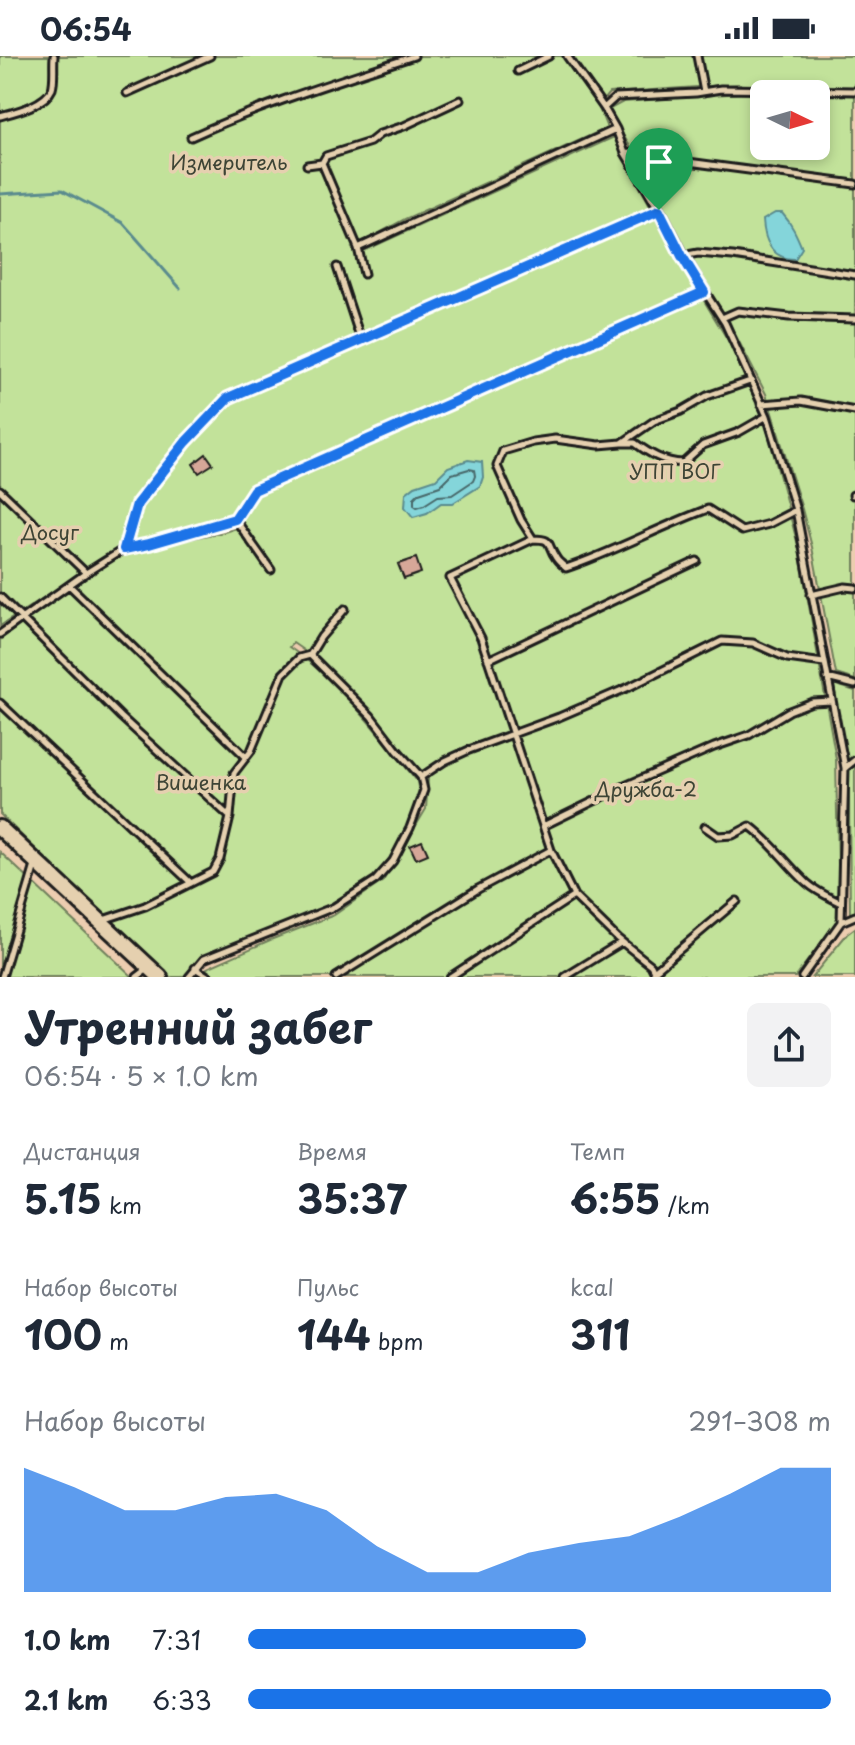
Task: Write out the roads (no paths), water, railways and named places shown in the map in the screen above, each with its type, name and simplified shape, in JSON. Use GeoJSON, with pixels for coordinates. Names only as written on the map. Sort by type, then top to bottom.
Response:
{"type":"FeatureCollection","features":[{"type":"Feature","properties":{"kind":"main road"},"geometry":{"type":"LineString","coordinates":[[0,828],[155,972]]}},
{"type":"Feature","properties":{"kind":"lane"},"geometry":{"type":"LineString","coordinates":[[0,116],[27,108],[45,98],[52,89],[54,56]]}},
{"type":"Feature","properties":{"kind":"lane"},"geometry":{"type":"LineString","coordinates":[[127,93],[210,56]]}},
{"type":"Feature","properties":{"kind":"lane"},"geometry":{"type":"LineString","coordinates":[[191,137],[224,121],[302,92],[414,56]]}},
{"type":"Feature","properties":{"kind":"lane"},"geometry":{"type":"LineString","coordinates":[[518,71],[549,56]]}},
{"type":"Feature","properties":{"kind":"lane"},"geometry":{"type":"LineString","coordinates":[[567,56],[604,108],[625,153],[682,256],[722,319],[767,416],[796,510],[845,768],[841,922]]}},
{"type":"Feature","properties":{"kind":"lane"},"geometry":{"type":"LineString","coordinates":[[697,56],[704,92]]}},
{"type":"Feature","properties":{"kind":"lane"},"geometry":{"type":"LineString","coordinates":[[604,108],[616,97],[721,89],[855,91]]}},
{"type":"Feature","properties":{"kind":"lane"},"geometry":{"type":"LineString","coordinates":[[322,163],[326,156],[370,142],[380,134],[460,100]]}},
{"type":"Feature","properties":{"kind":"lane"},"geometry":{"type":"LineString","coordinates":[[358,248],[616,129]]}},
{"type":"Feature","properties":{"kind":"lane"},"geometry":{"type":"LineString","coordinates":[[625,153],[855,184]]}},
{"type":"Feature","properties":{"kind":"lane"},"geometry":{"type":"LineString","coordinates":[[307,165],[322,163]]}},
{"type":"Feature","properties":{"kind":"lane"},"geometry":{"type":"LineString","coordinates":[[322,163],[358,248],[364,274]]}},
{"type":"Feature","properties":{"kind":"lane"},"geometry":{"type":"LineString","coordinates":[[124,549],[137,504],[186,442],[228,398],[659,210]]}},
{"type":"Feature","properties":{"kind":"lane"},"geometry":{"type":"LineString","coordinates":[[682,256],[698,253],[733,256],[855,275]]}},
{"type":"Feature","properties":{"kind":"lane"},"geometry":{"type":"LineString","coordinates":[[337,267],[361,340]]}},
{"type":"Feature","properties":{"kind":"lane"},"geometry":{"type":"LineString","coordinates":[[0,634],[124,549],[235,519],[254,490],[704,292]]}},
{"type":"Feature","properties":{"kind":"lane"},"geometry":{"type":"LineString","coordinates":[[722,319],[738,311],[789,317],[855,319]]}},
{"type":"Feature","properties":{"kind":"lane"},"geometry":{"type":"LineString","coordinates":[[622,443],[654,421],[681,411],[707,396],[750,381]]}},
{"type":"Feature","properties":{"kind":"lane"},"geometry":{"type":"LineString","coordinates":[[761,404],[801,401],[855,411]]}},
{"type":"Feature","properties":{"kind":"lane"},"geometry":{"type":"LineString","coordinates":[[533,539],[497,466],[503,451],[555,439],[599,445],[635,443],[652,456],[683,463],[703,445],[739,432],[767,416]]}},
{"type":"Feature","properties":{"kind":"lane"},"geometry":{"type":"LineString","coordinates":[[0,490],[86,573]]}},
{"type":"Feature","properties":{"kind":"lane"},"geometry":{"type":"LineString","coordinates":[[737,901],[655,974],[651,965],[574,896],[551,850],[481,638],[450,578],[533,539],[545,539],[550,543],[555,557],[566,568],[708,509],[742,531],[769,524],[796,510]]}},
{"type":"Feature","properties":{"kind":"lane"},"geometry":{"type":"LineString","coordinates":[[235,519],[271,570]]}},
{"type":"Feature","properties":{"kind":"lane"},"geometry":{"type":"LineString","coordinates":[[488,660],[697,561]]}},
{"type":"Feature","properties":{"kind":"lane"},"geometry":{"type":"LineString","coordinates":[[69,585],[246,757]]}},
{"type":"Feature","properties":{"kind":"lane"},"geometry":{"type":"LineString","coordinates":[[811,595],[845,587],[855,588]]}},
{"type":"Feature","properties":{"kind":"lane"},"geometry":{"type":"LineString","coordinates":[[0,597],[121,717],[230,817]]}},
{"type":"Feature","properties":{"kind":"lane"},"geometry":{"type":"LineString","coordinates":[[100,921],[145,906],[213,872],[220,859],[230,817],[234,773],[251,751],[283,674],[299,658],[310,655],[345,609]]}},
{"type":"Feature","properties":{"kind":"lane"},"geometry":{"type":"LineString","coordinates":[[421,777],[469,750],[629,687],[722,641],[753,643],[787,658],[824,663]]}},
{"type":"Feature","properties":{"kind":"lane"},"geometry":{"type":"LineString","coordinates":[[189,977],[204,959],[334,907],[376,880],[393,861],[410,828],[424,790],[421,777],[371,716],[310,655]]}},
{"type":"Feature","properties":{"kind":"lane"},"geometry":{"type":"LineString","coordinates":[[827,678],[855,685]]}},
{"type":"Feature","properties":{"kind":"lane"},"geometry":{"type":"LineString","coordinates":[[543,826],[627,785],[749,735],[789,711],[812,702],[832,701]]}},
{"type":"Feature","properties":{"kind":"lane"},"geometry":{"type":"LineString","coordinates":[[0,703],[191,883]]}},
{"type":"Feature","properties":{"kind":"lane"},"geometry":{"type":"LineString","coordinates":[[845,768],[855,760]]}},
{"type":"Feature","properties":{"kind":"lane"},"geometry":{"type":"LineString","coordinates":[[705,827],[718,836],[733,835],[750,826],[808,883],[841,903]]}},
{"type":"Feature","properties":{"kind":"lane"},"geometry":{"type":"LineString","coordinates":[[336,977],[478,889],[551,850]]}},
{"type":"Feature","properties":{"kind":"lane"},"geometry":{"type":"LineString","coordinates":[[2,977],[36,861]]}},
{"type":"Feature","properties":{"kind":"lane"},"geometry":{"type":"LineString","coordinates":[[450,977],[574,896]]}},
{"type":"Feature","properties":{"kind":"lane"},"geometry":{"type":"LineString","coordinates":[[802,977],[841,922],[855,916]]}},
{"type":"Feature","properties":{"kind":"lane"},"geometry":{"type":"LineString","coordinates":[[565,977],[622,942]]}},
{"type":"Feature","properties":{"kind":"lane"},"geometry":{"type":"LineString","coordinates":[[195,968],[209,977]]}},
{"type":"Feature","properties":{"kind":"lane"},"geometry":{"type":"LineString","coordinates":[[137,977],[155,972]]}},
{"type":"Feature","properties":{"kind":"water"},"geometry":{"type":"Polygon","coordinates":[[[775,213],[782,213],[802,248],[795,259],[780,256],[768,242],[763,220],[775,213]]]}},
{"type":"Feature","properties":{"kind":"water"},"geometry":{"type":"Polygon","coordinates":[[[468,460],[482,462],[480,486],[453,503],[441,503],[427,513],[413,517],[405,507],[406,493],[415,486],[436,479],[448,467],[468,460]]]}},
{"type":"Feature","properties":{"kind":"waterway"},"geometry":{"type":"LineString","coordinates":[[0,194],[62,190],[123,223],[180,288]]}},
{"type":"Feature","properties":{"kind":"park label","name":"Измеритель"},"geometry":{"type":"Point","coordinates":[229,163]}},
{"type":"Feature","properties":{"kind":"park label","name":"УПП ВОГ"},"geometry":{"type":"Point","coordinates":[675,472]}},
{"type":"Feature","properties":{"kind":"park label","name":"Досуг"},"geometry":{"type":"Point","coordinates":[50,533]}},
{"type":"Feature","properties":{"kind":"park label","name":"Вишенка"},"geometry":{"type":"Point","coordinates":[201,783]}},
{"type":"Feature","properties":{"kind":"park label","name":"Дружба-2"},"geometry":{"type":"Point","coordinates":[646,790]}}]}
